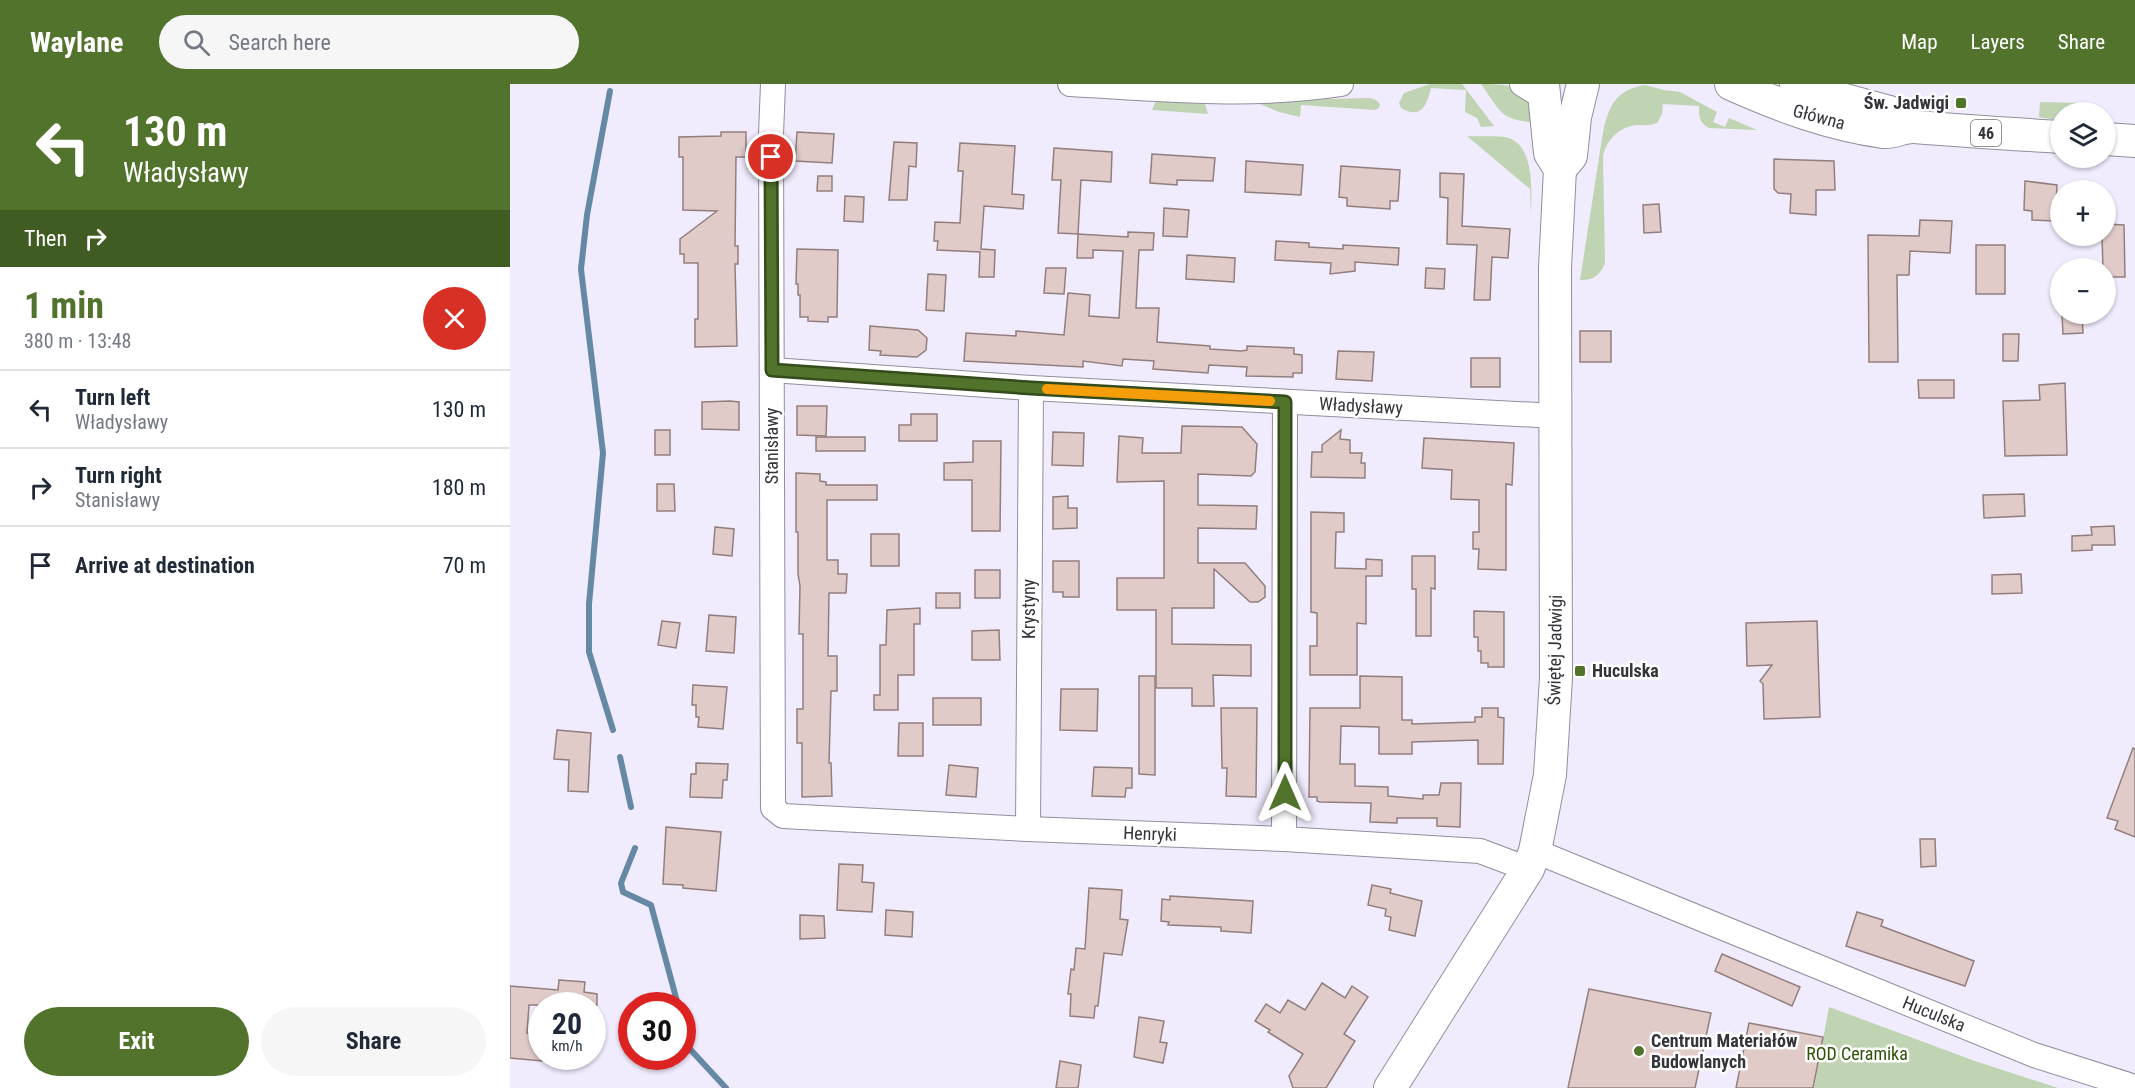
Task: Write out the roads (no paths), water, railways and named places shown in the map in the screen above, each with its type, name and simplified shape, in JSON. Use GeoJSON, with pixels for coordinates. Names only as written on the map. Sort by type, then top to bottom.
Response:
{"type":"FeatureCollection","features":[{"type":"Feature","properties":{"kind":"main road","name":"Świętej Jadwigi"},"geometry":{"type":"LineString","coordinates":[[1560,169],[1571,156],[1576,107],[1583,84]]}},
{"type":"Feature","properties":{"kind":"main road","name":"Główna"},"geometry":{"type":"LineString","coordinates":[[1731,84],[1793,111],[1887,132],[1912,127],[2050,136]]}},
{"type":"Feature","properties":{"kind":"main road","name":"Główna"},"geometry":{"type":"LineString","coordinates":[[1796,84],[1889,112],[1912,127]]}},
{"type":"Feature","properties":{"kind":"main road","name":"Świętej Jadwigi"},"geometry":{"type":"LineString","coordinates":[[1390,1088],[1532,860],[1550,775],[1556,678],[1556,268],[1560,169],[1550,153],[1537,89]]}},
{"type":"Feature","properties":{"kind":"main road"},"geometry":{"type":"LineString","coordinates":[[2116,140],[2135,141]]}},
{"type":"Feature","properties":{"kind":"street","name":"Stanisławy"},"geometry":{"type":"LineString","coordinates":[[773,84],[771,134],[773,808]]}},
{"type":"Feature","properties":{"kind":"street"},"geometry":{"type":"LineString","coordinates":[[1071,84],[1215,91],[1282,90],[1341,84]]}},
{"type":"Feature","properties":{"kind":"street","name":"Władysławy"},"geometry":{"type":"LineString","coordinates":[[772,370],[1031,388],[1556,416]]}},
{"type":"Feature","properties":{"kind":"street","name":"Krystyny"},"geometry":{"type":"LineString","coordinates":[[1028,829],[1031,388]]}},
{"type":"Feature","properties":{"kind":"street"},"geometry":{"type":"LineString","coordinates":[[1284,839],[1285,402]]}},
{"type":"Feature","properties":{"kind":"street","name":"Henryki"},"geometry":{"type":"LineString","coordinates":[[773,808],[783,816],[1284,839],[1480,851],[1532,860]]}},
{"type":"Feature","properties":{"kind":"street","name":"Huculska"},"geometry":{"type":"LineString","coordinates":[[1532,860],[2034,1055],[2135,1087]]}},
{"type":"Feature","properties":{"kind":"waterway"},"geometry":{"type":"LineString","coordinates":[[610,91],[587,215],[581,269],[603,453],[589,604],[589,652],[613,730]]}},
{"type":"Feature","properties":{"kind":"waterway"},"geometry":{"type":"LineString","coordinates":[[620,757],[631,807]]}},
{"type":"Feature","properties":{"kind":"waterway"},"geometry":{"type":"LineString","coordinates":[[635,848],[621,883],[623,892],[651,905],[674,992]]}},
{"type":"Feature","properties":{"kind":"waterway"},"geometry":{"type":"LineString","coordinates":[[696,1056],[726,1088]]}},
{"type":"Feature","properties":{"kind":"place","name":"Św. Jadwigi"},"geometry":{"type":"Point","coordinates":[1961,103]}},
{"type":"Feature","properties":{"kind":"place","name":"Huculska"},"geometry":{"type":"Point","coordinates":[1580,671]}},
{"type":"Feature","properties":{"kind":"place","name":"Centrum Materiałów Budowlanych"},"geometry":{"type":"Point","coordinates":[1639,1051]}},
{"type":"Feature","properties":{"kind":"park label","name":"ROD Ceramika"},"geometry":{"type":"Point","coordinates":[1857,1054]}}]}
